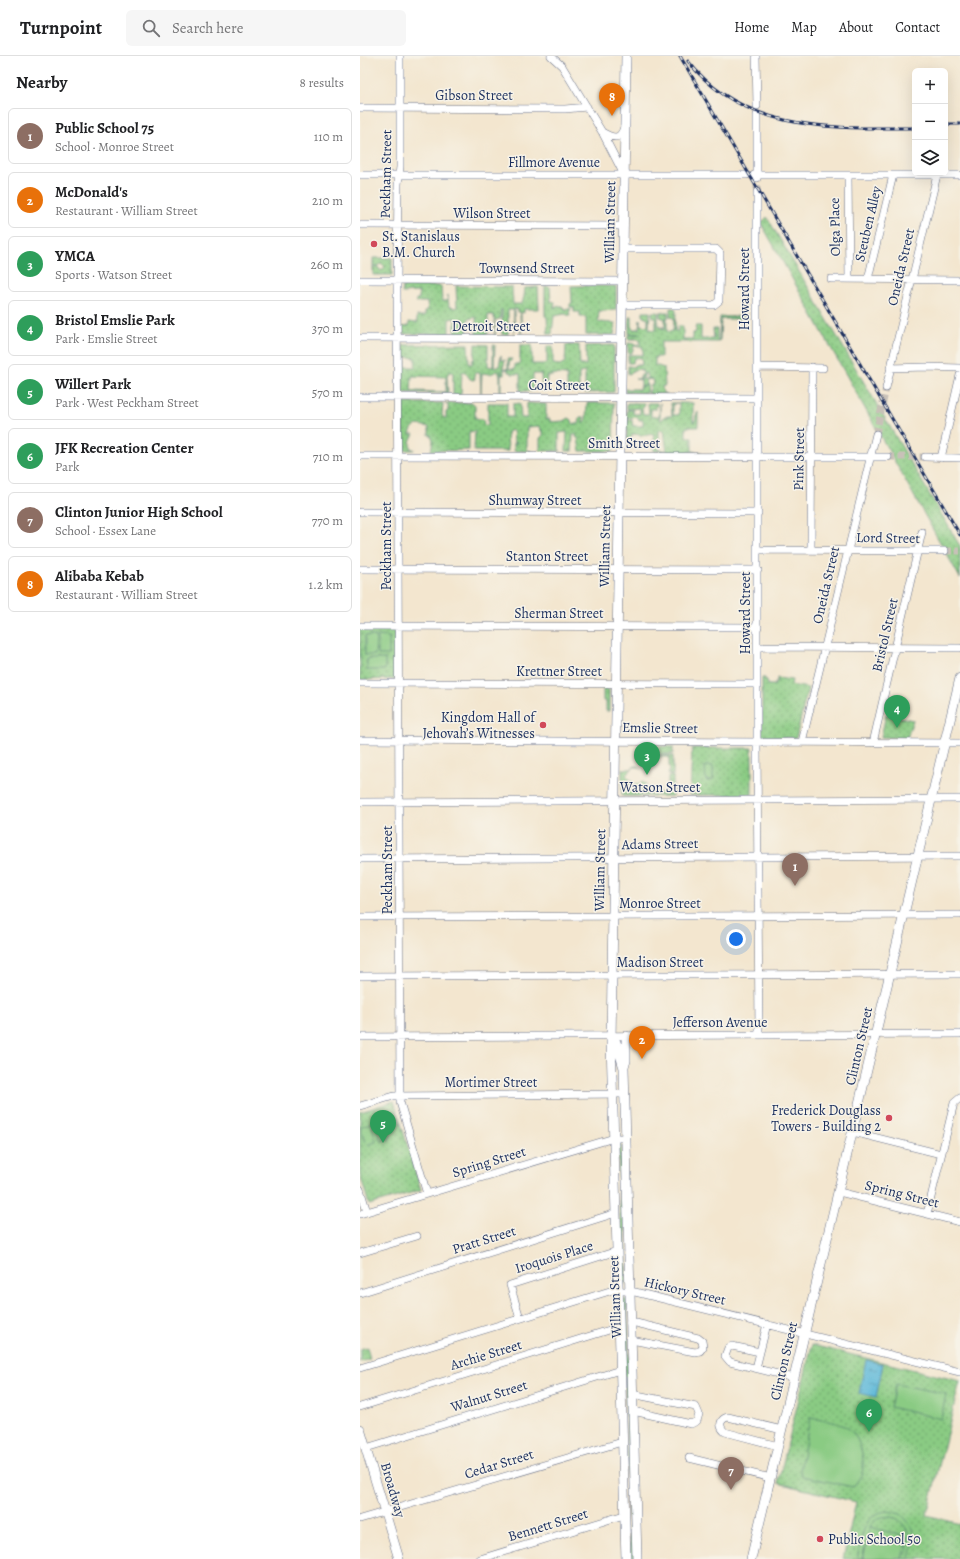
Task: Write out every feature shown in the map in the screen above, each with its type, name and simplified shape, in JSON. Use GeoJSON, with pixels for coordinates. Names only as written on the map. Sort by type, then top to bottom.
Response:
{"type":"FeatureCollection","features":[{"type":"Feature","properties":{"kind":"main road","name":"William Street"},"geometry":{"type":"LineString","coordinates":[[626,56],[612,1036],[626,1559]]}},
{"type":"Feature","properties":{"kind":"main road","name":"Clinton Street"},"geometry":{"type":"LineString","coordinates":[[751,1559],[905,916],[960,678]]}},
{"type":"Feature","properties":{"kind":"main road","name":"William Street"},"geometry":{"type":"LineString","coordinates":[[612,1036],[616,1042],[624,1068],[637,1559]]}},
{"type":"Feature","properties":{"kind":"main road"},"geometry":{"type":"LineString","coordinates":[[624,1068],[626,1060],[626,1036]]}},
{"type":"Feature","properties":{"kind":"main road","name":"Broadway"},"geometry":{"type":"LineString","coordinates":[[360,1429],[364,1452],[398,1559]]}},
{"type":"Feature","properties":{"kind":"street","name":"Peckham Street"},"geometry":{"type":"LineString","coordinates":[[400,56],[400,167],[398,175],[397,280],[401,1036],[400,1102],[427,1194]]}},
{"type":"Feature","properties":{"kind":"street"},"geometry":{"type":"LineString","coordinates":[[551,56],[562,66],[602,132],[624,175]]}},
{"type":"Feature","properties":{"kind":"street"},"geometry":{"type":"LineString","coordinates":[[756,56],[757,106]]}},
{"type":"Feature","properties":{"kind":"street","name":"Gibson Street"},"geometry":{"type":"LineString","coordinates":[[360,108],[565,109],[587,107]]}},
{"type":"Feature","properties":{"kind":"street"},"geometry":{"type":"LineString","coordinates":[[754,176],[757,115]]}},
{"type":"Feature","properties":{"kind":"street"},"geometry":{"type":"LineString","coordinates":[[602,132],[612,137],[619,136],[624,128],[625,121]]}},
{"type":"Feature","properties":{"kind":"street","name":"Fillmore Avenue"},"geometry":{"type":"LineString","coordinates":[[948,174],[960,174]]}},
{"type":"Feature","properties":{"kind":"street","name":"Fillmore Avenue"},"geometry":{"type":"LineString","coordinates":[[360,175],[754,176],[912,175]]}},
{"type":"Feature","properties":{"kind":"street","name":"Olga Place"},"geometry":{"type":"LineString","coordinates":[[848,175],[849,279]]}},
{"type":"Feature","properties":{"kind":"street","name":"Steuben Alley"},"geometry":{"type":"LineString","coordinates":[[868,279],[893,175]]}},
{"type":"Feature","properties":{"kind":"street","name":"Oneida Street"},"geometry":{"type":"LineString","coordinates":[[886,388],[937,176]]}},
{"type":"Feature","properties":{"kind":"street","name":"Howard Street"},"geometry":{"type":"LineString","coordinates":[[757,192],[757,742],[759,1034]]}},
{"type":"Feature","properties":{"kind":"street","name":"Wilson Street"},"geometry":{"type":"LineString","coordinates":[[360,225],[624,226]]}},
{"type":"Feature","properties":{"kind":"street"},"geometry":{"type":"LineString","coordinates":[[622,305],[714,305],[719,302],[720,253],[716,249],[623,249]]}},
{"type":"Feature","properties":{"kind":"street"},"geometry":{"type":"LineString","coordinates":[[831,279],[960,280]]}},
{"type":"Feature","properties":{"kind":"street","name":"Townsend Street"},"geometry":{"type":"LineString","coordinates":[[360,280],[623,281]]}},
{"type":"Feature","properties":{"kind":"street","name":"Detroit Street"},"geometry":{"type":"LineString","coordinates":[[360,338],[622,339]]}},
{"type":"Feature","properties":{"kind":"street","name":"Pink Street"},"geometry":{"type":"LineString","coordinates":[[811,550],[812,367]]}},
{"type":"Feature","properties":{"kind":"street"},"geometry":{"type":"LineString","coordinates":[[757,368],[823,368]]}},
{"type":"Feature","properties":{"kind":"street"},"geometry":{"type":"LineString","coordinates":[[890,368],[960,368]]}},
{"type":"Feature","properties":{"kind":"street"},"geometry":{"type":"LineString","coordinates":[[941,458],[960,375]]}},
{"type":"Feature","properties":{"kind":"street","name":"Coit Street"},"geometry":{"type":"LineString","coordinates":[[360,397],[758,398]]}},
{"type":"Feature","properties":{"kind":"street","name":"Oneida Street"},"geometry":{"type":"LineString","coordinates":[[802,742],[876,434]]}},
{"type":"Feature","properties":{"kind":"street","name":"Smith Street"},"geometry":{"type":"LineString","coordinates":[[360,456],[888,457]]}},
{"type":"Feature","properties":{"kind":"street"},"geometry":{"type":"LineString","coordinates":[[925,458],[960,458]]}},
{"type":"Feature","properties":{"kind":"street","name":"Shumway Street"},"geometry":{"type":"LineString","coordinates":[[360,512],[758,513]]}},
{"type":"Feature","properties":{"kind":"street","name":"Bristol Street"},"geometry":{"type":"LineString","coordinates":[[873,743],[922,532]]}},
{"type":"Feature","properties":{"kind":"street","name":"Lord Street"},"geometry":{"type":"LineString","coordinates":[[758,550],[945,551]]}},
{"type":"Feature","properties":{"kind":"street","name":"Stanton Street"},"geometry":{"type":"LineString","coordinates":[[360,569],[758,570]]}},
{"type":"Feature","properties":{"kind":"street","name":"Sherman Street"},"geometry":{"type":"LineString","coordinates":[[360,626],[758,627]]}},
{"type":"Feature","properties":{"kind":"street"},"geometry":{"type":"LineString","coordinates":[[757,647],[960,648]]}},
{"type":"Feature","properties":{"kind":"street","name":"Krettner Street"},"geometry":{"type":"LineString","coordinates":[[360,683],[757,684]]}},
{"type":"Feature","properties":{"kind":"street","name":"Emslie Street"},"geometry":{"type":"LineString","coordinates":[[360,740],[960,743]]}},
{"type":"Feature","properties":{"kind":"street","name":"Watson Street"},"geometry":{"type":"LineString","coordinates":[[360,802],[960,799]]}},
{"type":"Feature","properties":{"kind":"street","name":"Adams Street"},"geometry":{"type":"LineString","coordinates":[[360,859],[960,856]]}},
{"type":"Feature","properties":{"kind":"street","name":"Monroe Street"},"geometry":{"type":"LineString","coordinates":[[360,917],[960,915]]}},
{"type":"Feature","properties":{"kind":"street","name":"Madison Street"},"geometry":{"type":"LineString","coordinates":[[360,976],[960,974]]}},
{"type":"Feature","properties":{"kind":"street","name":"Jefferson Avenue"},"geometry":{"type":"LineString","coordinates":[[360,1037],[960,1034]]}},
{"type":"Feature","properties":{"kind":"street","name":"Mortimer Street"},"geometry":{"type":"LineString","coordinates":[[360,1106],[394,1096],[624,1094]]}},
{"type":"Feature","properties":{"kind":"street"},"geometry":{"type":"LineString","coordinates":[[927,1214],[954,1103],[959,1098]]}},
{"type":"Feature","properties":{"kind":"street"},"geometry":{"type":"LineString","coordinates":[[853,1132],[941,1154]]}},
{"type":"Feature","properties":{"kind":"street","name":"Spring Street"},"geometry":{"type":"LineString","coordinates":[[363,1213],[614,1138],[625,1138]]}},
{"type":"Feature","properties":{"kind":"street"},"geometry":{"type":"LineString","coordinates":[[360,1189],[363,1213]]}},
{"type":"Feature","properties":{"kind":"street","name":"Spring Street"},"geometry":{"type":"LineString","coordinates":[[839,1192],[960,1222]]}},
{"type":"Feature","properties":{"kind":"street","name":"Pratt Street"},"geometry":{"type":"LineString","coordinates":[[360,1293],[616,1214]]}},
{"type":"Feature","properties":{"kind":"street"},"geometry":{"type":"LineString","coordinates":[[360,1253],[417,1236]]}},
{"type":"Feature","properties":{"kind":"street","name":"Iroquois Place"},"geometry":{"type":"LineString","coordinates":[[520,1318],[510,1284],[617,1251]]}},
{"type":"Feature","properties":{"kind":"street","name":"Hickory Street"},"geometry":{"type":"LineString","coordinates":[[360,1368],[613,1290],[629,1292],[767,1324],[960,1372]]}},
{"type":"Feature","properties":{"kind":"street"},"geometry":{"type":"LineString","coordinates":[[630,1323],[636,1323],[698,1338],[702,1341],[703,1347],[700,1351],[695,1352],[631,1340]]}},
{"type":"Feature","properties":{"kind":"street"},"geometry":{"type":"LineString","coordinates":[[756,1368],[767,1324]]}},
{"type":"Feature","properties":{"kind":"street","name":"Archie Street"},"geometry":{"type":"LineString","coordinates":[[360,1407],[619,1327]]}},
{"type":"Feature","properties":{"kind":"street"},"geometry":{"type":"LineString","coordinates":[[760,1352],[732,1346],[726,1351],[725,1356],[730,1362],[794,1378]]}},
{"type":"Feature","properties":{"kind":"street","name":"Walnut Street"},"geometry":{"type":"LineString","coordinates":[[364,1452],[620,1370]]}},
{"type":"Feature","properties":{"kind":"street"},"geometry":{"type":"LineString","coordinates":[[632,1394],[696,1407],[700,1414],[697,1421],[691,1424],[633,1411]]}},
{"type":"Feature","properties":{"kind":"street"},"geometry":{"type":"LineString","coordinates":[[778,1446],[725,1432],[721,1427],[721,1423],[724,1418],[728,1417],[782,1430]]}},
{"type":"Feature","properties":{"kind":"street","name":"Cedar Street"},"geometry":{"type":"LineString","coordinates":[[360,1520],[622,1442]]}},
{"type":"Feature","properties":{"kind":"street"},"geometry":{"type":"LineString","coordinates":[[689,1458],[771,1478]]}},
{"type":"Feature","properties":{"kind":"street","name":"Bennett Street"},"geometry":{"type":"LineString","coordinates":[[480,1559],[624,1515]]}},
{"type":"Feature","properties":{"kind":"green space"},"geometry":{"type":"Polygon","coordinates":[[[767,217],[960,546],[960,578],[761,223],[767,217]]]}},
{"type":"Feature","properties":{"kind":"green space"},"geometry":{"type":"Polygon","coordinates":[[[373,258],[392,258],[392,275],[373,275],[373,267],[378,267],[381,271],[385,267],[381,263],[378,266],[373,266],[373,258]]]}},
{"type":"Feature","properties":{"kind":"green space"},"geometry":{"type":"Polygon","coordinates":[[[403,286],[441,286],[442,301],[447,301],[448,295],[449,307],[457,308],[456,286],[512,287],[513,304],[522,304],[525,288],[538,287],[539,309],[524,309],[524,313],[521,312],[521,334],[520,312],[517,312],[517,309],[514,309],[508,310],[508,334],[502,335],[501,309],[500,319],[495,320],[495,336],[494,315],[488,315],[488,334],[476,335],[476,317],[468,319],[468,334],[455,334],[455,318],[449,319],[449,334],[403,334],[402,327],[409,326],[409,322],[417,323],[417,316],[425,316],[425,311],[428,310],[427,302],[416,302],[416,299],[419,299],[419,292],[402,293],[403,286]]]}},
{"type":"Feature","properties":{"kind":"green space"},"geometry":{"type":"Polygon","coordinates":[[[545,286],[550,287],[551,301],[555,302],[554,308],[562,306],[565,309],[571,309],[569,312],[570,316],[565,314],[554,316],[552,334],[548,334],[547,317],[545,316],[545,286]]]}},
{"type":"Feature","properties":{"kind":"green space"},"geometry":{"type":"Polygon","coordinates":[[[571,286],[616,286],[616,310],[599,311],[598,322],[615,323],[614,335],[586,335],[586,317],[580,317],[580,312],[574,312],[574,307],[570,307],[570,304],[572,303],[571,286]]]}},
{"type":"Feature","properties":{"kind":"green space"},"geometry":{"type":"Polygon","coordinates":[[[670,308],[675,308],[675,331],[678,331],[678,326],[683,326],[683,339],[693,339],[693,333],[696,332],[695,326],[701,326],[701,339],[714,339],[713,329],[717,329],[717,340],[719,340],[720,317],[747,316],[748,319],[721,319],[720,340],[717,342],[661,342],[661,357],[655,357],[655,365],[664,368],[665,386],[662,386],[663,393],[667,394],[649,394],[651,385],[653,385],[652,379],[646,380],[646,385],[641,386],[641,380],[635,379],[651,379],[647,378],[646,373],[644,374],[644,377],[639,378],[643,375],[641,369],[633,370],[632,373],[628,374],[628,366],[634,367],[634,365],[642,365],[641,357],[634,358],[633,363],[628,363],[628,355],[643,355],[643,347],[634,346],[632,353],[628,353],[628,343],[640,345],[640,339],[628,339],[628,335],[641,334],[629,334],[629,317],[632,317],[632,329],[639,329],[640,319],[640,325],[648,326],[648,319],[643,317],[643,312],[650,312],[649,329],[656,330],[656,318],[652,317],[652,312],[658,312],[658,326],[662,328],[663,326],[663,329],[665,329],[665,319],[660,317],[660,312],[668,312],[668,318],[665,318],[667,319],[668,332],[673,331],[674,318],[670,317],[670,308]]]}},
{"type":"Feature","properties":{"kind":"green space"},"geometry":{"type":"Polygon","coordinates":[[[468,344],[469,364],[472,364],[472,360],[474,360],[475,344],[488,345],[488,366],[493,367],[493,345],[495,345],[494,368],[499,366],[501,355],[501,360],[505,360],[503,369],[504,375],[502,375],[501,370],[501,393],[500,376],[498,371],[490,374],[482,373],[481,393],[480,373],[474,373],[475,379],[473,380],[470,379],[465,372],[462,372],[461,393],[460,395],[453,395],[453,372],[449,372],[447,376],[448,394],[403,393],[403,345],[468,344]],[[406,357],[405,367],[415,367],[416,358],[406,357]],[[412,376],[411,391],[446,392],[446,377],[412,376]]]}},
{"type":"Feature","properties":{"kind":"green space"},"geometry":{"type":"Polygon","coordinates":[[[520,345],[532,345],[532,364],[547,364],[547,346],[553,346],[553,364],[560,365],[565,362],[566,345],[579,345],[580,365],[586,365],[586,346],[614,345],[614,392],[585,393],[585,372],[579,373],[579,391],[567,391],[567,375],[552,374],[553,376],[547,376],[546,391],[542,391],[541,374],[533,374],[533,391],[520,391],[520,374],[512,374],[511,372],[508,372],[508,359],[512,359],[509,363],[509,369],[515,369],[515,364],[520,364],[520,345]]]}},
{"type":"Feature","properties":{"kind":"green space"},"geometry":{"type":"Polygon","coordinates":[[[647,385],[648,393],[625,392],[625,389],[640,389],[640,387],[647,385]]]}},
{"type":"Feature","properties":{"kind":"green space"},"geometry":{"type":"Polygon","coordinates":[[[403,403],[443,403],[442,415],[446,418],[448,404],[445,403],[473,403],[475,405],[475,418],[483,419],[484,425],[487,426],[488,403],[507,403],[507,417],[513,417],[513,404],[520,403],[521,418],[527,418],[527,403],[546,404],[546,419],[550,419],[550,422],[564,421],[569,418],[572,420],[573,424],[579,424],[580,417],[584,417],[583,424],[586,421],[587,403],[614,403],[613,451],[580,451],[578,438],[576,437],[576,434],[573,434],[572,451],[566,451],[567,432],[559,433],[559,450],[561,451],[540,451],[540,438],[543,435],[543,431],[541,431],[540,426],[527,427],[527,451],[514,451],[514,443],[518,443],[514,441],[513,430],[507,432],[508,451],[474,451],[475,431],[469,432],[469,450],[431,451],[433,440],[431,435],[429,435],[429,427],[418,425],[413,427],[410,434],[414,434],[410,444],[411,449],[414,450],[403,450],[403,403]]]}},
{"type":"Feature","properties":{"kind":"green space"},"geometry":{"type":"Polygon","coordinates":[[[627,403],[644,403],[644,407],[642,408],[643,414],[649,414],[648,403],[657,403],[657,406],[655,407],[657,409],[651,409],[651,417],[659,416],[660,403],[660,420],[666,416],[666,418],[667,416],[672,416],[671,403],[678,403],[673,404],[673,415],[679,415],[679,403],[693,403],[693,422],[695,421],[698,412],[698,427],[686,427],[686,437],[692,437],[692,451],[701,452],[667,452],[664,430],[659,430],[659,450],[665,451],[654,451],[654,434],[641,436],[632,434],[631,440],[627,439],[627,420],[632,420],[633,426],[643,426],[643,420],[639,420],[638,417],[627,418],[627,410],[633,410],[633,414],[640,414],[640,408],[627,409],[627,403]]]}},
{"type":"Feature","properties":{"kind":"green space"},"geometry":{"type":"Polygon","coordinates":[[[360,629],[395,629],[395,679],[360,680],[360,629]]]}},
{"type":"Feature","properties":{"kind":"green space"},"geometry":{"type":"Polygon","coordinates":[[[365,636],[376,636],[375,655],[365,655],[365,636]]]}},
{"type":"Feature","properties":{"kind":"green space"},"geometry":{"type":"Polygon","coordinates":[[[378,636],[389,637],[389,655],[378,655],[378,636]]]}},
{"type":"Feature","properties":{"kind":"green space"},"geometry":{"type":"Polygon","coordinates":[[[367,659],[385,659],[385,670],[367,670],[367,659]]]}},
{"type":"Feature","properties":{"kind":"green space"},"geometry":{"type":"Polygon","coordinates":[[[762,678],[767,680],[768,685],[775,685],[777,678],[792,680],[791,685],[808,688],[796,738],[762,737],[762,678]]]}},
{"type":"Feature","properties":{"kind":"green space"},"geometry":{"type":"Polygon","coordinates":[[[603,689],[609,690],[609,711],[606,711],[606,701],[603,701],[603,689]]]}},
{"type":"Feature","properties":{"kind":"green space"},"geometry":{"type":"Polygon","coordinates":[[[886,714],[913,720],[907,738],[881,737],[886,714]]]}},
{"type":"Feature","properties":{"kind":"green space"},"geometry":{"type":"Polygon","coordinates":[[[645,746],[673,747],[673,754],[645,754],[645,746]]]}},
{"type":"Feature","properties":{"kind":"green space"},"geometry":{"type":"Polygon","coordinates":[[[692,748],[752,748],[752,795],[690,795],[692,748]]]}},
{"type":"Feature","properties":{"kind":"green space"},"geometry":{"type":"Polygon","coordinates":[[[652,755],[673,756],[673,775],[668,775],[670,768],[669,757],[652,757],[652,755]]]}},
{"type":"Feature","properties":{"kind":"green space"},"geometry":{"type":"Polygon","coordinates":[[[635,766],[639,766],[642,770],[639,767],[634,767],[626,775],[634,784],[639,784],[642,781],[646,784],[646,793],[668,793],[668,777],[673,776],[673,796],[622,796],[622,769],[631,769],[635,766]]]}},
{"type":"Feature","properties":{"kind":"green space"},"geometry":{"type":"Polygon","coordinates":[[[705,766],[713,766],[713,780],[706,781],[705,766]]]}},
{"type":"Feature","properties":{"kind":"green space"},"geometry":{"type":"Polygon","coordinates":[[[394,1101],[421,1190],[369,1205],[360,1174],[360,1112],[394,1101]]]}},
{"type":"Feature","properties":{"kind":"green space"},"geometry":{"type":"Polygon","coordinates":[[[386,1119],[391,1138],[381,1141],[375,1122],[386,1119]]]}},
{"type":"Feature","properties":{"kind":"green space"},"geometry":{"type":"Polygon","coordinates":[[[371,1123],[376,1142],[366,1145],[360,1127],[371,1123]]]}},
{"type":"Feature","properties":{"kind":"green space"},"geometry":{"type":"Polygon","coordinates":[[[618,1144],[621,1146],[622,1172],[625,1178],[625,1284],[622,1281],[618,1144]]]}},
{"type":"Feature","properties":{"kind":"green space"},"geometry":{"type":"Polygon","coordinates":[[[623,1299],[627,1300],[635,1559],[630,1559],[623,1299]]]}},
{"type":"Feature","properties":{"kind":"green space"},"geometry":{"type":"Polygon","coordinates":[[[812,1345],[960,1381],[927,1515],[960,1524],[960,1559],[843,1559],[856,1502],[778,1483],[812,1345]]]}},
{"type":"Feature","properties":{"kind":"green space"},"geometry":{"type":"Polygon","coordinates":[[[367,1347],[370,1359],[360,1362],[360,1349],[367,1347]]]}},
{"type":"Feature","properties":{"kind":"green space"},"geometry":{"type":"Polygon","coordinates":[[[896,1384],[946,1394],[941,1419],[890,1407],[896,1384]]]}},
{"type":"Feature","properties":{"kind":"green space"},"geometry":{"type":"Polygon","coordinates":[[[810,1418],[840,1424],[854,1434],[860,1446],[863,1467],[861,1475],[853,1487],[802,1476],[800,1471],[810,1418]]]}},
{"type":"Feature","properties":{"kind":"green space"},"geometry":{"type":"Polygon","coordinates":[[[888,1511],[901,1514],[910,1525],[913,1540],[910,1559],[905,1559],[909,1542],[908,1533],[898,1519],[882,1517],[875,1520],[870,1527],[862,1559],[857,1559],[862,1536],[868,1522],[879,1513],[888,1511]]]}},
{"type":"Feature","properties":{"kind":"green space"},"geometry":{"type":"Polygon","coordinates":[[[870,1527],[907,1537],[902,1559],[863,1559],[870,1527]]]}},
{"type":"Feature","properties":{"kind":"water"},"geometry":{"type":"Polygon","coordinates":[[[866,1360],[883,1364],[876,1397],[859,1393],[866,1360]]]}},
{"type":"Feature","properties":{"kind":"tunnel"},"geometry":{"type":"LineString","coordinates":[[757,179],[757,192]]}},
{"type":"Feature","properties":{"kind":"tunnel"},"geometry":{"type":"LineString","coordinates":[[876,434],[886,388]]}},
{"type":"Feature","properties":{"kind":"tunnel"},"geometry":{"type":"LineString","coordinates":[[888,457],[925,457]]}},
{"type":"Feature","properties":{"kind":"tunnel"},"geometry":{"type":"LineString","coordinates":[[945,551],[960,551]]}},
{"type":"Feature","properties":{"kind":"railway"},"geometry":{"type":"LineString","coordinates":[[680,56],[960,535]]}},
{"type":"Feature","properties":{"kind":"railway"},"geometry":{"type":"LineString","coordinates":[[688,61],[710,85],[736,102],[763,114],[792,122],[822,126],[853,128],[912,128]]}},
{"type":"Feature","properties":{"kind":"railway"},"geometry":{"type":"LineString","coordinates":[[948,124],[960,124]]}},
{"type":"Feature","properties":{"kind":"place","name":"Alibaba Kebab"},"geometry":{"type":"Point","coordinates":[612,116]}},
{"type":"Feature","properties":{"kind":"place","name":"St. Stanislaus B.M. Church"},"geometry":{"type":"Point","coordinates":[374,244]}},
{"type":"Feature","properties":{"kind":"place","name":"Kingdom Hall of Jehovah’s Witnesses"},"geometry":{"type":"Point","coordinates":[543,725]}},
{"type":"Feature","properties":{"kind":"place","name":"Bristol Emslie Park"},"geometry":{"type":"Point","coordinates":[897,728]}},
{"type":"Feature","properties":{"kind":"place","name":"YMCA"},"geometry":{"type":"Point","coordinates":[647,775]}},
{"type":"Feature","properties":{"kind":"place","name":"Public School 75"},"geometry":{"type":"Point","coordinates":[795,886]}},
{"type":"Feature","properties":{"kind":"place","name":"McDonald's"},"geometry":{"type":"Point","coordinates":[642,1059]}},
{"type":"Feature","properties":{"kind":"place","name":"Frederick Douglass Towers - Building 2"},"geometry":{"type":"Point","coordinates":[889,1118]}},
{"type":"Feature","properties":{"kind":"place","name":"Willert Park"},"geometry":{"type":"Point","coordinates":[383,1143]}},
{"type":"Feature","properties":{"kind":"place","name":"JFK Recreation Center"},"geometry":{"type":"Point","coordinates":[869,1432]}},
{"type":"Feature","properties":{"kind":"place","name":"Clinton Junior High School"},"geometry":{"type":"Point","coordinates":[731,1490]}},
{"type":"Feature","properties":{"kind":"place","name":"Public School 50"},"geometry":{"type":"Point","coordinates":[820,1539]}}]}
